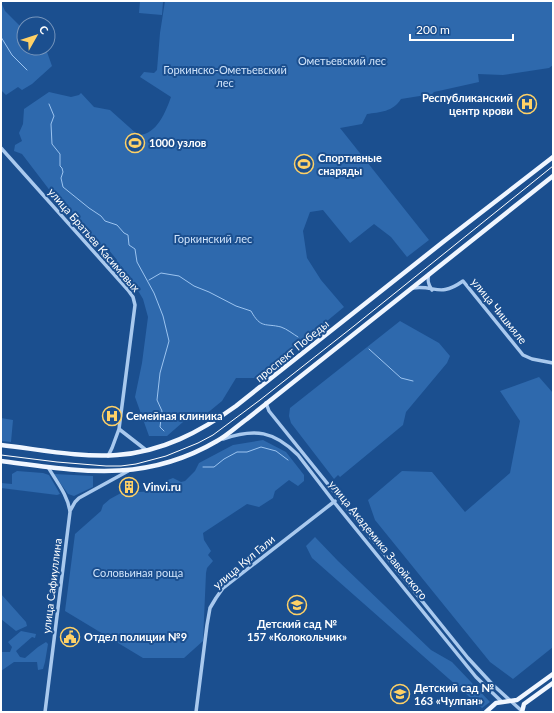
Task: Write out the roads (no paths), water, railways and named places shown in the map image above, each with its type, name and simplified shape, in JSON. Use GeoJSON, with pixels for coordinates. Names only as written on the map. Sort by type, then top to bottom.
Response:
{"type":"FeatureCollection","features":[{"type":"Feature","properties":{"kind":"main road","name":"проспект Победы"},"geometry":{"type":"LineString","coordinates":[[1,445],[75,454],[108,456],[165,446],[190,435],[219,418],[553,157]]}},
{"type":"Feature","properties":{"kind":"main road"},"geometry":{"type":"LineString","coordinates":[[1,461],[48,468],[111,472],[168,463],[187,456],[218,440],[413,288],[553,176]]}},
{"type":"Feature","properties":{"kind":"main road"},"geometry":{"type":"LineString","coordinates":[[486,712],[496,704],[517,700],[553,674]]}},
{"type":"Feature","properties":{"kind":"main road"},"geometry":{"type":"LineString","coordinates":[[522,712],[524,704],[553,683]]}},
{"type":"Feature","properties":{"kind":"street","name":"улица Братьев Касимовых"},"geometry":{"type":"LineString","coordinates":[[1,148],[113,273],[133,298],[135,305],[119,429],[108,456]]}},
{"type":"Feature","properties":{"kind":"street"},"geometry":{"type":"LineString","coordinates":[[430,274],[428,284],[432,290]]}},
{"type":"Feature","properties":{"kind":"street","name":"улица Чишмяле"},"geometry":{"type":"LineString","coordinates":[[413,288],[441,291],[448,290],[463,281],[524,355],[532,359],[553,362]]}},
{"type":"Feature","properties":{"kind":"street","name":"улица Академика Завойского"},"geometry":{"type":"LineString","coordinates":[[266,403],[269,410],[468,658],[483,675],[522,712]]}},
{"type":"Feature","properties":{"kind":"street"},"geometry":{"type":"LineString","coordinates":[[119,429],[146,450]]}},
{"type":"Feature","properties":{"kind":"street","name":"улица Академика Завойского"},"geometry":{"type":"LineString","coordinates":[[218,440],[243,433],[255,432],[268,434],[281,440],[298,455],[334,502],[478,679],[502,702]]}},
{"type":"Feature","properties":{"kind":"street","name":"улица Сафиуллина"},"geometry":{"type":"LineString","coordinates":[[45,712],[70,512],[66,497],[48,468]]}},
{"type":"Feature","properties":{"kind":"street"},"geometry":{"type":"LineString","coordinates":[[70,512],[75,502],[80,498],[130,470]]}},
{"type":"Feature","properties":{"kind":"street","name":"улица Кул Гали"},"geometry":{"type":"LineString","coordinates":[[196,712],[207,625],[210,608],[216,598],[223,588],[339,498]]}},
{"type":"Feature","properties":{"kind":"street"},"geometry":{"type":"LineString","coordinates":[[478,679],[481,679],[483,675]]}},
{"type":"Feature","properties":{"kind":"waterway"},"geometry":{"type":"LineString","coordinates":[[1,37],[12,55],[27,70]]}},
{"type":"Feature","properties":{"kind":"waterway"},"geometry":{"type":"LineString","coordinates":[[49,104],[54,116],[51,124],[52,144],[60,154],[60,166],[63,172],[61,178],[63,187],[101,216],[105,221],[117,225],[124,233],[128,235],[129,245],[135,249],[137,262],[154,293],[163,316],[169,341],[160,373],[157,400],[162,411],[160,427],[164,431]]}},
{"type":"Feature","properties":{"kind":"waterway"},"geometry":{"type":"LineString","coordinates":[[149,280],[161,273],[179,276],[194,286],[236,306],[251,311],[261,323],[281,327],[298,337]]}},
{"type":"Feature","properties":{"kind":"waterway"},"geometry":{"type":"LineString","coordinates":[[369,349],[401,378],[413,381]]}},
{"type":"Feature","properties":{"kind":"waterway"},"geometry":{"type":"LineString","coordinates":[[203,467],[214,467],[224,459],[237,452],[247,452],[261,447],[276,451],[288,460]]}},
{"type":"Feature","properties":{"kind":"tram line"},"geometry":{"type":"LineString","coordinates":[[1,455],[57,462],[121,466],[136,464],[166,456],[198,443],[213,435],[260,400],[553,166]]}},
{"type":"Feature","properties":{"kind":"place","name":"Республиканский центр крови"},"geometry":{"type":"Point","coordinates":[527,104]}},
{"type":"Feature","properties":{"kind":"place","name":"1000 узлов"},"geometry":{"type":"Point","coordinates":[135,143]}},
{"type":"Feature","properties":{"kind":"place","name":"Спортивные снаряды"},"geometry":{"type":"Point","coordinates":[304,164]}},
{"type":"Feature","properties":{"kind":"place","name":"Семейная клиника"},"geometry":{"type":"Point","coordinates":[112,416]}},
{"type":"Feature","properties":{"kind":"place","name":"Vinvi.ru"},"geometry":{"type":"Point","coordinates":[129,487]}},
{"type":"Feature","properties":{"kind":"place","name":"Детский сад № 157 «Колокольчик»"},"geometry":{"type":"Point","coordinates":[297,605]}},
{"type":"Feature","properties":{"kind":"place","name":"Отдел полиции №9"},"geometry":{"type":"Point","coordinates":[70,637]}},
{"type":"Feature","properties":{"kind":"place","name":"Детский сад № 163 «Чулпан»"},"geometry":{"type":"Point","coordinates":[400,694]}},
{"type":"Feature","properties":{"kind":"park label","name":"Ометьевский лес"},"geometry":{"type":"Point","coordinates":[342,61]}},
{"type":"Feature","properties":{"kind":"park label","name":"Горкинско-Ометьевский лес"},"geometry":{"type":"Point","coordinates":[225,76]}},
{"type":"Feature","properties":{"kind":"park label","name":"Горкинский лес"},"geometry":{"type":"Point","coordinates":[213,239]}},
{"type":"Feature","properties":{"kind":"park label","name":"Соловьиная роща"},"geometry":{"type":"Point","coordinates":[138,573]}}]}
